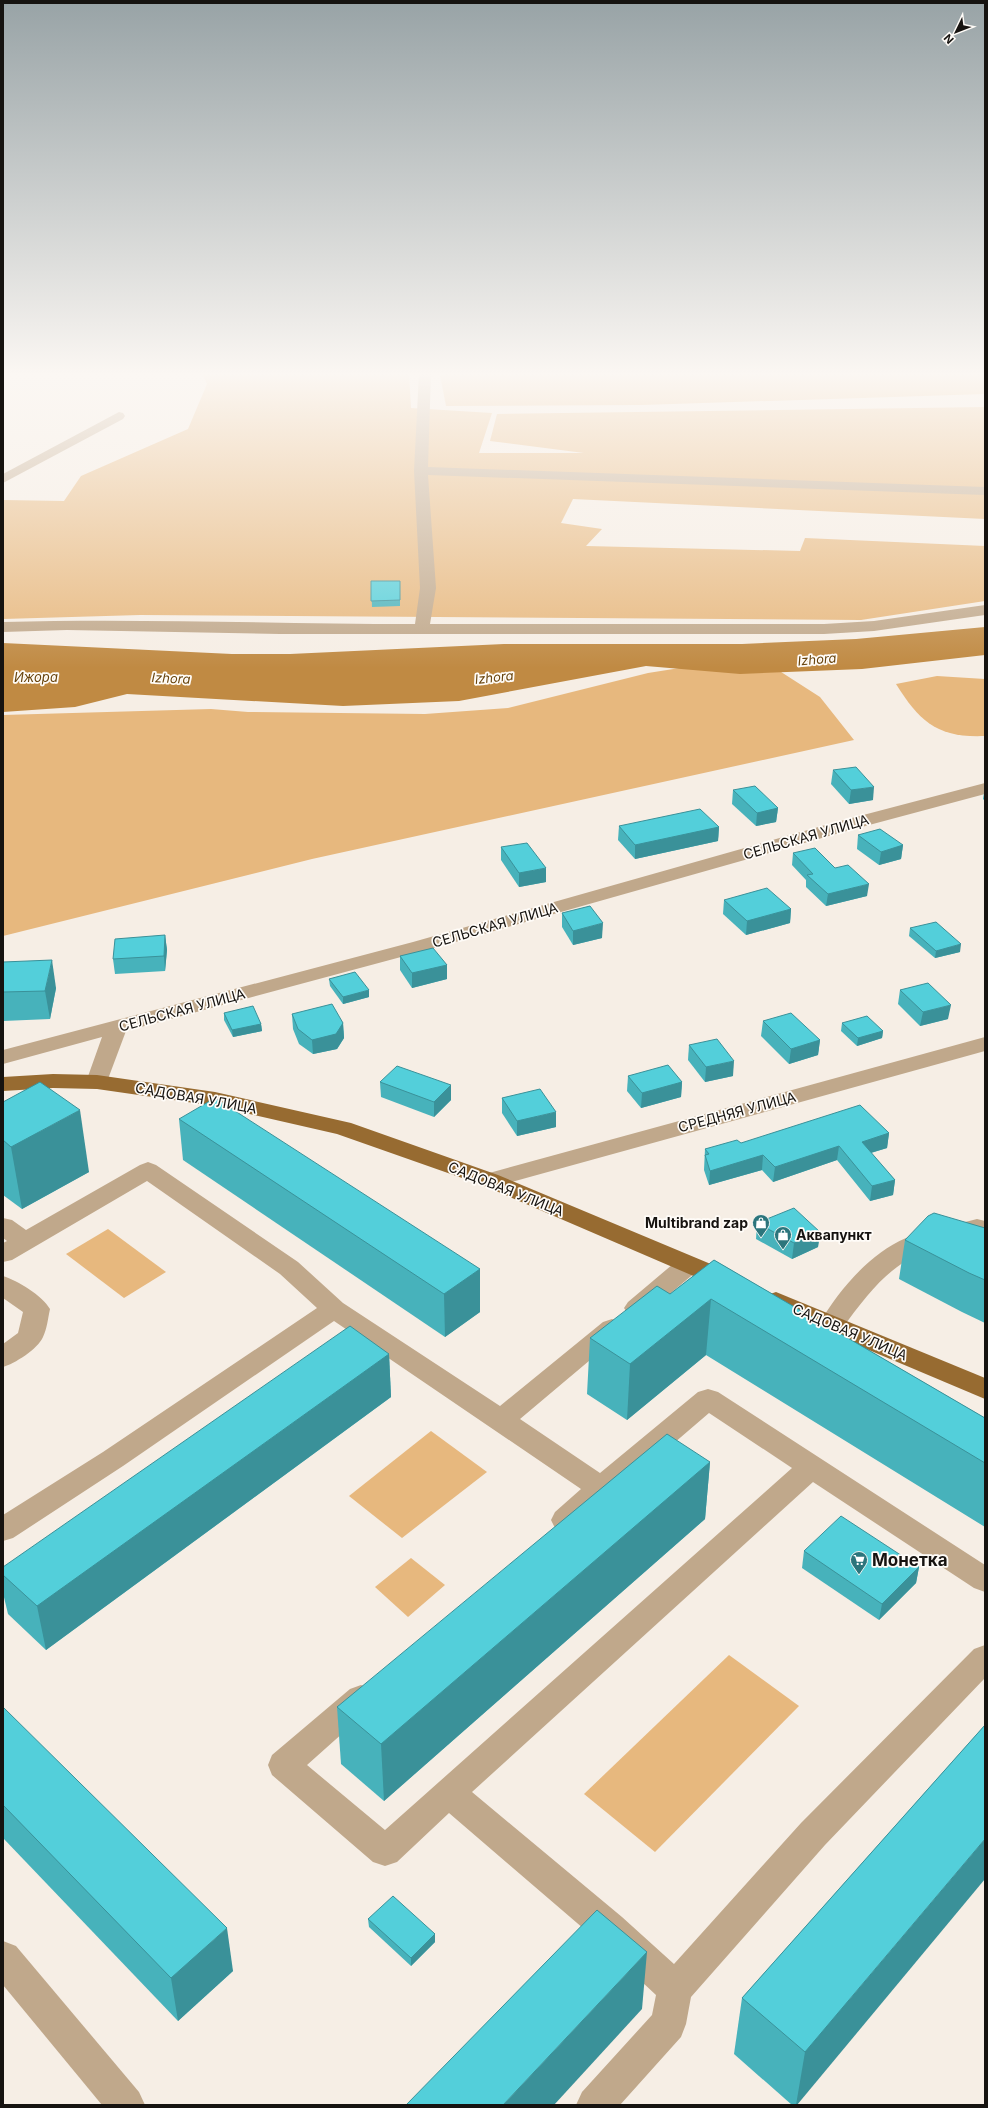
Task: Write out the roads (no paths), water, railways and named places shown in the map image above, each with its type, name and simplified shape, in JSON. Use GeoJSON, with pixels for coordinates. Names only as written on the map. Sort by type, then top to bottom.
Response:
{"type":"FeatureCollection","features":[{"type":"Feature","properties":{"kind":"main road","name":"САДОВАЯ УЛИЦА"},"geometry":{"type":"LineString","coordinates":[[3,1084],[53,1081],[97,1082],[215,1099],[343,1128],[490,1180],[688,1265],[985,1389]]}},
{"type":"Feature","properties":{"kind":"street"},"geometry":{"type":"LineString","coordinates":[[3,479],[17,471]]}},
{"type":"Feature","properties":{"kind":"street"},"geometry":{"type":"LineString","coordinates":[[421,471],[428,588],[422,628]]}},
{"type":"Feature","properties":{"kind":"street"},"geometry":{"type":"LineString","coordinates":[[432,471],[985,491]]}},
{"type":"Feature","properties":{"kind":"street"},"geometry":{"type":"LineString","coordinates":[[3,627],[67,625],[280,629],[824,629],[874,626],[985,610]]}},
{"type":"Feature","properties":{"kind":"street","name":"СЕЛЬСКАЯ УЛИЦА"},"geometry":{"type":"LineString","coordinates":[[3,1057],[420,946],[836,828],[985,788]]}},
{"type":"Feature","properties":{"kind":"street"},"geometry":{"type":"LineString","coordinates":[[97,1082],[116,1028]]}},
{"type":"Feature","properties":{"kind":"street","name":"СРЕДНЯЯ УЛИЦА"},"geometry":{"type":"LineString","coordinates":[[490,1180],[985,1044]]}},
{"type":"Feature","properties":{"kind":"street"},"geometry":{"type":"LineString","coordinates":[[3,1254],[148,1170],[289,1268],[334,1309],[601,1488]]}},
{"type":"Feature","properties":{"kind":"street"},"geometry":{"type":"LineString","coordinates":[[3,1226],[24,1241]]}},
{"type":"Feature","properties":{"kind":"street"},"geometry":{"type":"LineString","coordinates":[[832,1324],[850,1297],[888,1260],[914,1244],[977,1227],[985,1229]]}},
{"type":"Feature","properties":{"kind":"street"},"geometry":{"type":"LineString","coordinates":[[501,1420],[688,1265]]}},
{"type":"Feature","properties":{"kind":"street"},"geometry":{"type":"LineString","coordinates":[[3,1285],[37,1310],[30,1337],[3,1358]]}},
{"type":"Feature","properties":{"kind":"street"},"geometry":{"type":"LineString","coordinates":[[3,1530],[113,1459],[334,1309]]}},
{"type":"Feature","properties":{"kind":"street"},"geometry":{"type":"LineString","coordinates":[[542,1540],[601,1488],[708,1399],[985,1580]]}},
{"type":"Feature","properties":{"kind":"street"},"geometry":{"type":"LineString","coordinates":[[380,1682],[284,1765],[385,1852],[449,1792],[811,1467]]}},
{"type":"Feature","properties":{"kind":"street"},"geometry":{"type":"LineString","coordinates":[[595,2105],[668,2024],[675,1989],[813,1834],[985,1658]]}},
{"type":"Feature","properties":{"kind":"street"},"geometry":{"type":"LineString","coordinates":[[449,1792],[610,1929],[675,1989]]}},
{"type":"Feature","properties":{"kind":"street"},"geometry":{"type":"LineString","coordinates":[[3,1958],[126,2105]]}},
{"type":"Feature","properties":{"kind":"water","name":"Ижора"},"geometry":{"type":"Polygon","coordinates":[[[985,627],[985,655],[862,669],[740,674],[646,666],[459,701],[343,706],[127,694],[75,707],[3,712],[3,643],[232,654],[290,654],[504,644],[742,644],[856,639],[985,627]]]}},
{"type":"Feature","properties":{"kind":"place","name":"Multibrand zap"},"geometry":{"type":"Point","coordinates":[761,1238]}},
{"type":"Feature","properties":{"kind":"place","name":"Аквапункт"},"geometry":{"type":"Point","coordinates":[783,1250]}},
{"type":"Feature","properties":{"kind":"place","name":"Монетка"},"geometry":{"type":"Point","coordinates":[859,1575]}},
{"type":"Feature","properties":{"kind":"water label","name":"Izhora"},"geometry":{"type":"Point","coordinates":[817,659]}},
{"type":"Feature","properties":{"kind":"water label","name":"Izhora"},"geometry":{"type":"Point","coordinates":[494,677]}},
{"type":"Feature","properties":{"kind":"water label","name":"Izhora"},"geometry":{"type":"Point","coordinates":[171,678]}}]}
